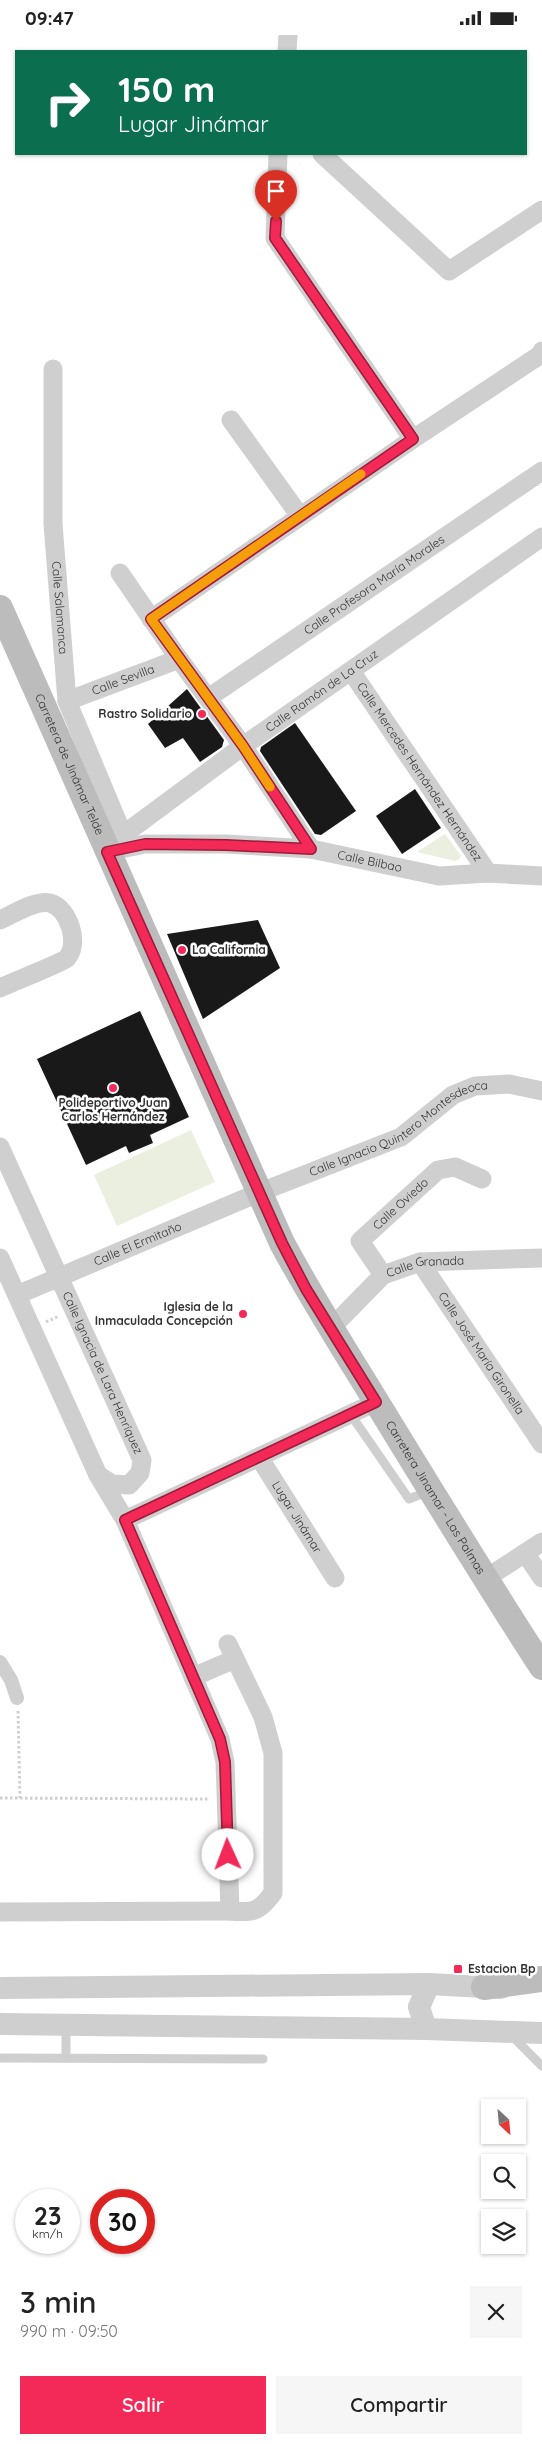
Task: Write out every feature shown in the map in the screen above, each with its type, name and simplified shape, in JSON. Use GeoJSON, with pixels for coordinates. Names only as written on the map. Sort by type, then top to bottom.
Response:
{"type":"FeatureCollection","features":[{"type":"Feature","properties":{"kind":"main road","name":"Carretera de Jinámar Telde"},"geometry":{"type":"LineString","coordinates":[[0,608],[115,843],[258,1193],[294,1266],[331,1327]]}},
{"type":"Feature","properties":{"kind":"main road","name":"Carretera Jinamar - Las Palmas"},"geometry":{"type":"LineString","coordinates":[[331,1327],[485,1579],[542,1667]]}},
{"type":"Feature","properties":{"kind":"main road"},"geometry":{"type":"LineString","coordinates":[[484,1987],[542,1979]]}},
{"type":"Feature","properties":{"kind":"street"},"geometry":{"type":"LineString","coordinates":[[287,50],[288,35]]}},
{"type":"Feature","properties":{"kind":"street"},"geometry":{"type":"LineString","coordinates":[[278,155],[275,238],[413,439]]}},
{"type":"Feature","properties":{"kind":"street"},"geometry":{"type":"LineString","coordinates":[[323,155],[449,271],[542,210]]}},
{"type":"Feature","properties":{"kind":"street"},"geometry":{"type":"LineString","coordinates":[[151,619],[413,439],[540,355],[542,351]]}},
{"type":"Feature","properties":{"kind":"street","name":"Calle Salamanca"},"geometry":{"type":"LineString","coordinates":[[53,369],[53,524],[67,701],[115,843]]}},
{"type":"Feature","properties":{"kind":"street"},"geometry":{"type":"LineString","coordinates":[[231,420],[300,516]]}},
{"type":"Feature","properties":{"kind":"street","name":"Calle Profesora María Morales"},"geometry":{"type":"LineString","coordinates":[[208,698],[542,471]]}},
{"type":"Feature","properties":{"kind":"street","name":"Calle Ramón de La Cruz"},"geometry":{"type":"LineString","coordinates":[[115,843],[243,746],[542,537]]}},
{"type":"Feature","properties":{"kind":"street"},"geometry":{"type":"LineString","coordinates":[[120,573],[179,659],[243,746],[311,849]]}},
{"type":"Feature","properties":{"kind":"street","name":"Calle Sevilla"},"geometry":{"type":"LineString","coordinates":[[67,701],[179,659]]}},
{"type":"Feature","properties":{"kind":"street","name":"Calle Mercedes Hernández Hernández"},"geometry":{"type":"LineString","coordinates":[[351,671],[488,873]]}},
{"type":"Feature","properties":{"kind":"street","name":"Calle Bilbao"},"geometry":{"type":"LineString","coordinates":[[115,843],[311,849],[439,876],[488,873],[542,876]]}},
{"type":"Feature","properties":{"kind":"street"},"geometry":{"type":"LineString","coordinates":[[0,921],[37,904],[51,903],[62,911],[73,933],[74,945],[66,959],[0,988]]}},
{"type":"Feature","properties":{"kind":"street","name":"Calle Ignacio Quintero Montesdeoca"},"geometry":{"type":"LineString","coordinates":[[258,1193],[401,1137],[453,1095],[475,1086],[509,1084],[542,1091]]}},
{"type":"Feature","properties":{"kind":"street","name":"Calle Ignacia de Lara Henríquez"},"geometry":{"type":"LineString","coordinates":[[0,1147],[142,1460],[140,1473],[129,1485]]}},
{"type":"Feature","properties":{"kind":"street","name":"Calle Oviedo"},"geometry":{"type":"LineString","coordinates":[[383,1275],[360,1241],[438,1170],[455,1167],[482,1179]]}},
{"type":"Feature","properties":{"kind":"street","name":"Calle El Ermitaño"},"geometry":{"type":"LineString","coordinates":[[17,1295],[258,1193]]}},
{"type":"Feature","properties":{"kind":"street","name":"Calle Granada"},"geometry":{"type":"LineString","coordinates":[[331,1327],[383,1275],[420,1262],[542,1257]]}},
{"type":"Feature","properties":{"kind":"street"},"geometry":{"type":"LineString","coordinates":[[0,1258],[98,1475],[125,1520],[220,1739],[225,1762],[230,1911]]}},
{"type":"Feature","properties":{"kind":"street","name":"Calle José María Gironella"},"geometry":{"type":"LineString","coordinates":[[420,1262],[539,1433]]}},
{"type":"Feature","properties":{"kind":"street"},"geometry":{"type":"LineString","coordinates":[[125,1520],[376,1402]]}},
{"type":"Feature","properties":{"kind":"street","name":"Lugar Jinámar"},"geometry":{"type":"LineString","coordinates":[[259,1457],[335,1578]]}},
{"type":"Feature","properties":{"kind":"street"},"geometry":{"type":"LineString","coordinates":[[98,1475],[112,1484],[129,1485],[125,1520]]}},
{"type":"Feature","properties":{"kind":"street"},"geometry":{"type":"LineString","coordinates":[[485,1579],[542,1542]]}},
{"type":"Feature","properties":{"kind":"street"},"geometry":{"type":"LineString","coordinates":[[525,1553],[542,1578]]}},
{"type":"Feature","properties":{"kind":"street"},"geometry":{"type":"LineString","coordinates":[[0,1913],[230,1911],[251,1913],[264,1906],[273,1893],[273,1753],[263,1717],[232,1652],[193,1677]]}},
{"type":"Feature","properties":{"kind":"street"},"geometry":{"type":"LineString","coordinates":[[0,1662],[12,1680],[17,1698]]}},
{"type":"Feature","properties":{"kind":"street"},"geometry":{"type":"LineString","coordinates":[[426,2029],[419,2007],[429,1984]]}},
{"type":"Feature","properties":{"kind":"street"},"geometry":{"type":"LineString","coordinates":[[0,1988],[429,1984],[542,1989]]}},
{"type":"Feature","properties":{"kind":"street"},"geometry":{"type":"LineString","coordinates":[[0,2024],[426,2029],[542,2033]]}},
{"type":"Feature","properties":{"kind":"lane"},"geometry":{"type":"LineString","coordinates":[[351,1415],[409,1499],[430,1490]]}},
{"type":"Feature","properties":{"kind":"lane"},"geometry":{"type":"LineString","coordinates":[[66,2026],[66,2059]]}},
{"type":"Feature","properties":{"kind":"lane"},"geometry":{"type":"LineString","coordinates":[[508,2031],[542,2066]]}},
{"type":"Feature","properties":{"kind":"lane"},"geometry":{"type":"LineString","coordinates":[[0,2058],[263,2059]]}},
{"type":"Feature","properties":{"kind":"path"},"geometry":{"type":"LineString","coordinates":[[32,1328],[74,1309]]}},
{"type":"Feature","properties":{"kind":"path"},"geometry":{"type":"LineString","coordinates":[[17,1698],[20,1798]]}},
{"type":"Feature","properties":{"kind":"path"},"geometry":{"type":"LineString","coordinates":[[0,1798],[226,1799]]}},
{"type":"Feature","properties":{"kind":"green space"},"geometry":{"type":"Polygon","coordinates":[[[445,834],[461,856],[459,859],[455,861],[417,852],[445,834]]]}},
{"type":"Feature","properties":{"kind":"green space"},"geometry":{"type":"Polygon","coordinates":[[[191,1130],[215,1182],[117,1226],[94,1175],[191,1130]]]}},
{"type":"Feature","properties":{"kind":"building"},"geometry":{"type":"Polygon","coordinates":[[[187,689],[224,740],[222,747],[200,762],[183,738],[165,748],[148,724],[187,689]]]}},
{"type":"Feature","properties":{"kind":"building"},"geometry":{"type":"Polygon","coordinates":[[[295,723],[356,811],[321,835],[315,834],[260,751],[261,747],[295,723]]]}},
{"type":"Feature","properties":{"kind":"building"},"geometry":{"type":"Polygon","coordinates":[[[415,789],[441,828],[402,854],[376,816],[415,789]]]}},
{"type":"Feature","properties":{"kind":"building"},"geometry":{"type":"Polygon","coordinates":[[[258,920],[280,968],[203,1019],[167,934],[258,920]]]}},
{"type":"Feature","properties":{"kind":"building","name":"Polideportivo Juan Carlos Hernández"},"geometry":{"type":"Polygon","coordinates":[[[140,1011],[189,1117],[150,1135],[153,1143],[129,1153],[126,1146],[86,1165],[37,1059],[140,1011]]]}},
{"type":"Feature","properties":{"kind":"slow traffic"},"geometry":{"type":"LineString","coordinates":[[270,787],[243,746],[151,619],[361,474]]}},
{"type":"Feature","properties":{"kind":"place","name":"Rastro Solidario"},"geometry":{"type":"Point","coordinates":[202,714]}},
{"type":"Feature","properties":{"kind":"place","name":"La California"},"geometry":{"type":"Point","coordinates":[182,950]}},
{"type":"Feature","properties":{"kind":"place","name":"Polideportivo Juan Carlos Hernández"},"geometry":{"type":"Point","coordinates":[113,1088]}},
{"type":"Feature","properties":{"kind":"place","name":"Iglesia de la Inmaculada Concepción"},"geometry":{"type":"Point","coordinates":[243,1314]}},
{"type":"Feature","properties":{"kind":"place","name":"Estacion Bp"},"geometry":{"type":"Point","coordinates":[458,1969]}},
{"type":"Feature","properties":{"kind":"route"},"geometry":{"type":"LineString","coordinates":[[228,1855],[225,1762],[220,1739],[125,1520],[376,1402],[306,1289],[282,1243],[107,852],[145,844],[311,849],[243,746],[151,619],[413,439],[275,238],[276,221]]}}]}
